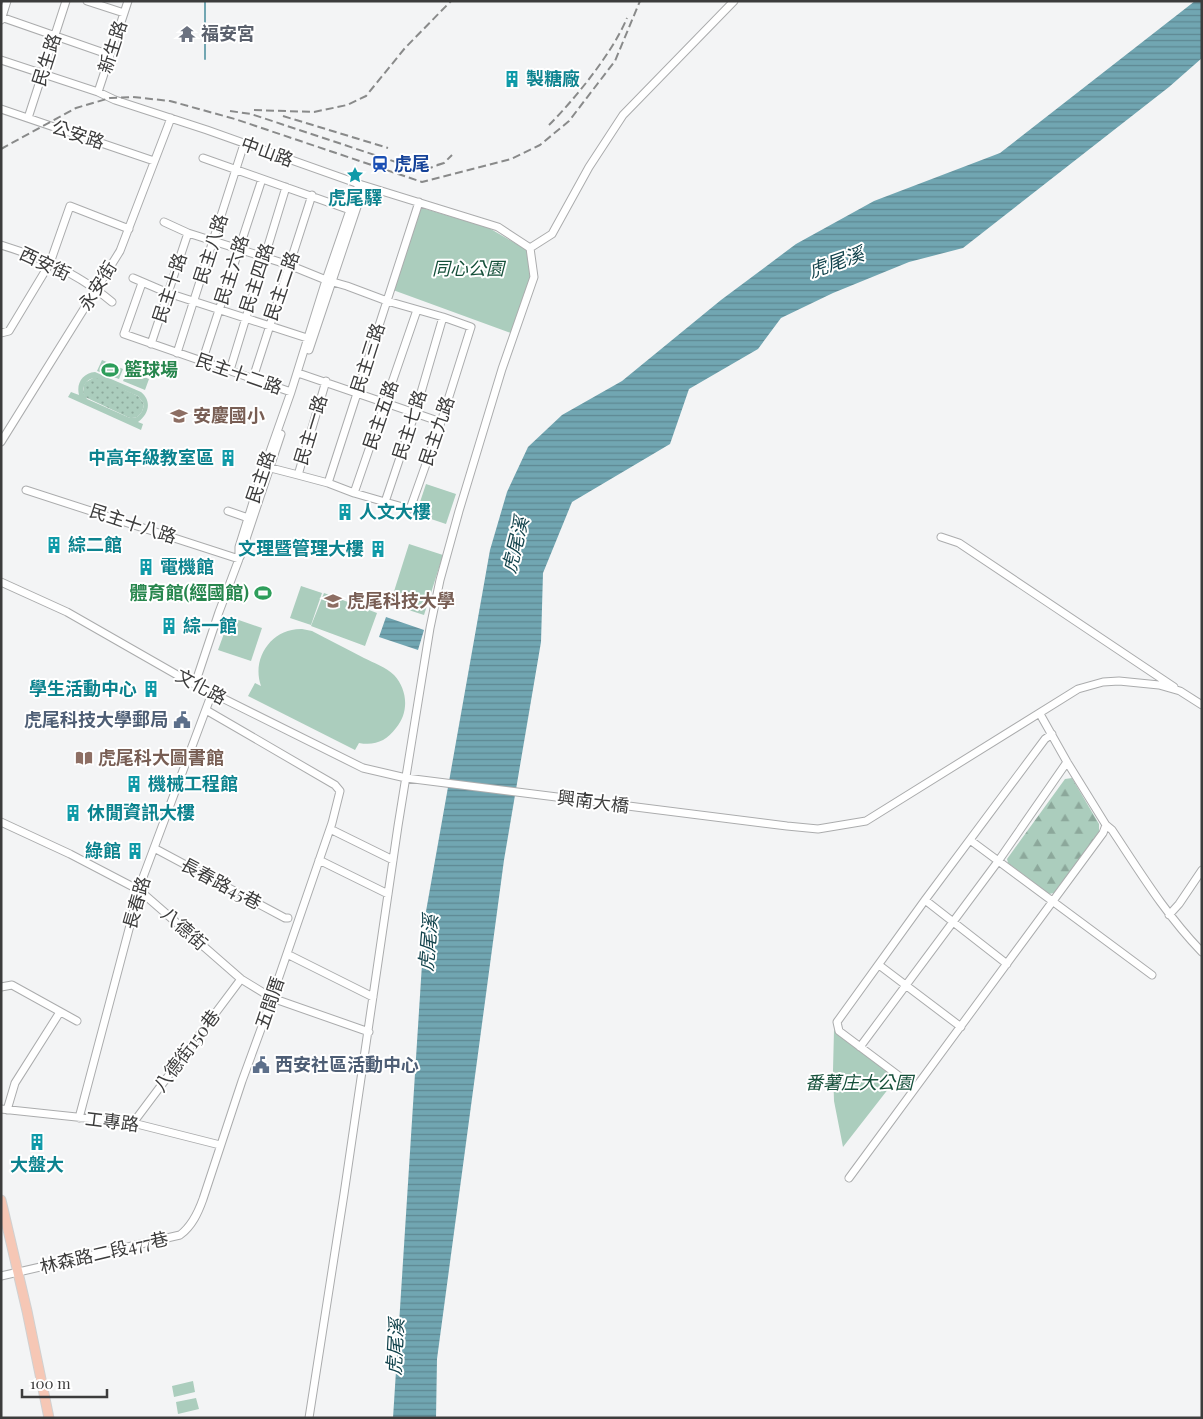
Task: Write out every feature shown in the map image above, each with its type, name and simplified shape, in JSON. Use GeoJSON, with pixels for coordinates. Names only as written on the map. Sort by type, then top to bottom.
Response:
{"type":"FeatureCollection","features":[{"type":"Feature","properties":{"kind":"main road"},"geometry":{"type":"LineString","coordinates":[[1,1200],[49,1418]]}},
{"type":"Feature","properties":{"kind":"street"},"geometry":{"type":"LineString","coordinates":[[7,1],[2,18],[110,55]]}},
{"type":"Feature","properties":{"kind":"street","name":"民生路"},"geometry":{"type":"LineString","coordinates":[[28,118],[66,1]]}},
{"type":"Feature","properties":{"kind":"street"},"geometry":{"type":"LineString","coordinates":[[87,1],[124,13]]}},
{"type":"Feature","properties":{"kind":"street","name":"新生路"},"geometry":{"type":"LineString","coordinates":[[98,92],[128,1]]}},
{"type":"Feature","properties":{"kind":"street"},"geometry":{"type":"LineString","coordinates":[[309,1418],[430,628],[440,580],[459,510],[499,378],[534,277],[530,248],[552,234],[588,167],[623,115],[734,1]]}},
{"type":"Feature","properties":{"kind":"street"},"geometry":{"type":"LineString","coordinates":[[726,9],[740,1]]}},
{"type":"Feature","properties":{"kind":"street","name":"中山路"},"geometry":{"type":"LineString","coordinates":[[1,60],[98,92],[114,100],[171,118],[361,185],[498,227],[530,248]]}},
{"type":"Feature","properties":{"kind":"street","name":"公安路"},"geometry":{"type":"LineString","coordinates":[[1,109],[154,160]]}},
{"type":"Feature","properties":{"kind":"street","name":"永安街"},"geometry":{"type":"LineString","coordinates":[[1,442],[120,251],[171,118]]}},
{"type":"Feature","properties":{"kind":"street","name":"民主八路"},"geometry":{"type":"LineString","coordinates":[[177,353],[244,144]]}},
{"type":"Feature","properties":{"kind":"street"},"geometry":{"type":"LineString","coordinates":[[203,158],[353,211]]}},
{"type":"Feature","properties":{"kind":"street","name":"民主六路"},"geometry":{"type":"LineString","coordinates":[[202,362],[262,179]]}},
{"type":"Feature","properties":{"kind":"street","name":"民主路"},"geometry":{"type":"LineString","coordinates":[[196,684],[219,612],[239,559],[239,547],[251,518],[299,373],[307,338],[329,281],[361,185]]}},
{"type":"Feature","properties":{"kind":"street","name":"民主四路"},"geometry":{"type":"LineString","coordinates":[[230,370],[244,317],[286,187]]}},
{"type":"Feature","properties":{"kind":"street","name":"民主二路"},"geometry":{"type":"LineString","coordinates":[[253,378],[312,195]]}},
{"type":"Feature","properties":{"kind":"street","name":"民主三路"},"geometry":{"type":"LineString","coordinates":[[328,483],[419,202]]}},
{"type":"Feature","properties":{"kind":"street"},"geometry":{"type":"LineString","coordinates":[[1,333],[8,331],[50,263],[70,206],[129,229]]}},
{"type":"Feature","properties":{"kind":"street"},"geometry":{"type":"LineString","coordinates":[[164,222],[188,233],[289,265],[387,301],[443,317]]}},
{"type":"Feature","properties":{"kind":"street","name":"民主十路"},"geometry":{"type":"LineString","coordinates":[[152,344],[188,233]]}},
{"type":"Feature","properties":{"kind":"street","name":"西安街"},"geometry":{"type":"LineString","coordinates":[[1,244],[34,255],[50,263],[96,290],[112,302]]}},
{"type":"Feature","properties":{"kind":"street"},"geometry":{"type":"LineString","coordinates":[[133,278],[168,293],[307,338]]}},
{"type":"Feature","properties":{"kind":"street"},"geometry":{"type":"LineString","coordinates":[[267,467],[329,281]]}},
{"type":"Feature","properties":{"kind":"street","name":"民主十二路"},"geometry":{"type":"LineString","coordinates":[[142,282],[124,334],[292,392]]}},
{"type":"Feature","properties":{"kind":"street","name":"民主五路"},"geometry":{"type":"LineString","coordinates":[[354,493],[417,310]]}},
{"type":"Feature","properties":{"kind":"street","name":"民主九路"},"geometry":{"type":"LineString","coordinates":[[385,502],[410,509],[441,422],[471,327],[443,317]]}},
{"type":"Feature","properties":{"kind":"street","name":"民主七路"},"geometry":{"type":"LineString","coordinates":[[385,502],[415,412],[443,317]]}},
{"type":"Feature","properties":{"kind":"street"},"geometry":{"type":"LineString","coordinates":[[299,373],[441,422]]}},
{"type":"Feature","properties":{"kind":"street","name":"民主一路"},"geometry":{"type":"LineString","coordinates":[[267,467],[298,475],[326,381]]}},
{"type":"Feature","properties":{"kind":"street"},"geometry":{"type":"LineString","coordinates":[[298,475],[385,502]]}},
{"type":"Feature","properties":{"kind":"street","name":"民主十八路"},"geometry":{"type":"LineString","coordinates":[[26,490],[239,559]]}},
{"type":"Feature","properties":{"kind":"street"},"geometry":{"type":"LineString","coordinates":[[228,511],[251,518]]}},
{"type":"Feature","properties":{"kind":"street"},"geometry":{"type":"LineString","coordinates":[[941,537],[959,543],[1202,705]]}},
{"type":"Feature","properties":{"kind":"street","name":"文化路"},"geometry":{"type":"LineString","coordinates":[[1,582],[67,612],[196,684],[363,768],[406,778]]}},
{"type":"Feature","properties":{"kind":"street","name":"興南大橋"},"geometry":{"type":"LineString","coordinates":[[406,778],[818,830],[866,821],[1078,689],[1103,682],[1119,681],[1159,685],[1180,691]]}},
{"type":"Feature","properties":{"kind":"street","name":"長春路"},"geometry":{"type":"LineString","coordinates":[[79,1118],[139,890],[212,692]]}},
{"type":"Feature","properties":{"kind":"street","name":"文化路"},"geometry":{"type":"LineString","coordinates":[[206,710],[335,785],[340,791],[319,860]]}},
{"type":"Feature","properties":{"kind":"street"},"geometry":{"type":"LineString","coordinates":[[1040,714],[1106,825],[1112,830],[1169,915],[1202,952]]}},
{"type":"Feature","properties":{"kind":"street"},"geometry":{"type":"LineString","coordinates":[[915,1088],[840,1031],[838,1022],[925,900],[1045,739],[1052,734]]}},
{"type":"Feature","properties":{"kind":"street"},"geometry":{"type":"LineString","coordinates":[[860,1046],[998,860],[1067,762]]}},
{"type":"Feature","properties":{"kind":"street","name":"八德街"},"geometry":{"type":"LineString","coordinates":[[1,822],[70,854],[139,890],[241,979],[272,998],[368,1032]]}},
{"type":"Feature","properties":{"kind":"street"},"geometry":{"type":"LineString","coordinates":[[849,1178],[1103,833],[1106,825]]}},
{"type":"Feature","properties":{"kind":"street"},"geometry":{"type":"LineString","coordinates":[[330,829],[393,860]]}},
{"type":"Feature","properties":{"kind":"street"},"geometry":{"type":"LineString","coordinates":[[970,840],[1152,974]]}},
{"type":"Feature","properties":{"kind":"street","name":"長春路45巷"},"geometry":{"type":"LineString","coordinates":[[154,848],[288,918]]}},
{"type":"Feature","properties":{"kind":"street"},"geometry":{"type":"LineString","coordinates":[[319,860],[388,894]]}},
{"type":"Feature","properties":{"kind":"street","name":"五間厝"},"geometry":{"type":"LineString","coordinates":[[220,1145],[319,860]]}},
{"type":"Feature","properties":{"kind":"street"},"geometry":{"type":"LineString","coordinates":[[1169,915],[1179,904],[1202,870]]}},
{"type":"Feature","properties":{"kind":"street"},"geometry":{"type":"LineString","coordinates":[[925,900],[1007,964]]}},
{"type":"Feature","properties":{"kind":"street"},"geometry":{"type":"LineString","coordinates":[[287,954],[373,997]]}},
{"type":"Feature","properties":{"kind":"street"},"geometry":{"type":"LineString","coordinates":[[878,965],[961,1026]]}},
{"type":"Feature","properties":{"kind":"street","name":"八德街150巷"},"geometry":{"type":"LineString","coordinates":[[133,1123],[241,979]]}},
{"type":"Feature","properties":{"kind":"street"},"geometry":{"type":"LineString","coordinates":[[1,987],[12,985],[77,1021]]}},
{"type":"Feature","properties":{"kind":"street"},"geometry":{"type":"LineString","coordinates":[[4,1110],[16,1083],[60,1012]]}},
{"type":"Feature","properties":{"kind":"street","name":"工專路"},"geometry":{"type":"LineString","coordinates":[[4,1110],[133,1123],[220,1145]]}},
{"type":"Feature","properties":{"kind":"street","name":"林森路二段477巷"},"geometry":{"type":"LineString","coordinates":[[1,1276],[180,1235],[186,1230],[200,1208],[220,1145]]}},
{"type":"Feature","properties":{"kind":"green space","name":"同心公園"},"geometry":{"type":"Polygon","coordinates":[[[419,207],[489,228],[527,250],[532,276],[511,333],[393,290],[419,207]]]}},
{"type":"Feature","properties":{"kind":"green space","name":"籃球場"},"geometry":{"type":"Polygon","coordinates":[[[102,360],[123,369],[119,379],[97,371],[102,360]]]}},
{"type":"Feature","properties":{"kind":"green space","name":"籃球場"},"geometry":{"type":"Polygon","coordinates":[[[128,370],[149,379],[145,390],[123,381],[128,370]]]}},
{"type":"Feature","properties":{"kind":"green space"},"geometry":{"type":"Polygon","coordinates":[[[95,372],[141,392],[147,399],[148,407],[145,415],[138,422],[143,424],[141,430],[68,397],[71,392],[79,395],[81,379],[95,372]],[[96,378],[88,380],[83,389],[87,399],[130,418],[138,416],[143,410],[144,404],[138,396],[96,378]]]}},
{"type":"Feature","properties":{"kind":"green space"},"geometry":{"type":"Polygon","coordinates":[[[93,378],[99,378],[138,396],[144,404],[143,410],[136,417],[130,418],[85,397],[83,392],[84,385],[93,378]]]}},
{"type":"Feature","properties":{"kind":"green space"},"geometry":{"type":"Polygon","coordinates":[[[426,484],[456,494],[446,524],[416,514],[426,484]]]}},
{"type":"Feature","properties":{"kind":"green space"},"geometry":{"type":"Polygon","coordinates":[[[409,544],[443,555],[424,615],[390,604],[409,544]]]}},
{"type":"Feature","properties":{"kind":"green space"},"geometry":{"type":"Polygon","coordinates":[[[301,586],[322,593],[311,625],[290,618],[301,586]]]}},
{"type":"Feature","properties":{"kind":"green space"},"geometry":{"type":"Polygon","coordinates":[[[324,593],[377,613],[365,646],[311,626],[324,593]]]}},
{"type":"Feature","properties":{"kind":"green space"},"geometry":{"type":"Polygon","coordinates":[[[230,617],[262,628],[251,661],[218,650],[230,617]]]}},
{"type":"Feature","properties":{"kind":"green space"},"geometry":{"type":"Polygon","coordinates":[[[302,629],[312,631],[384,667],[399,681],[404,694],[405,709],[400,722],[388,736],[375,743],[359,743],[355,750],[248,696],[255,683],[261,686],[259,665],[266,647],[273,639],[282,634],[291,630],[302,629]]]}},
{"type":"Feature","properties":{"kind":"green space"},"geometry":{"type":"Polygon","coordinates":[[[1072,778],[1099,824],[1099,832],[1054,893],[1049,894],[1008,863],[1007,859],[1065,779],[1072,778]]]}},
{"type":"Feature","properties":{"kind":"green space","name":"番薯庄大公園"},"geometry":{"type":"Polygon","coordinates":[[[834,1030],[896,1079],[843,1147],[834,1101],[834,1030]]]}},
{"type":"Feature","properties":{"kind":"green space"},"geometry":{"type":"Polygon","coordinates":[[[193,1381],[195,1392],[174,1397],[172,1386],[193,1381]]]}},
{"type":"Feature","properties":{"kind":"green space"},"geometry":{"type":"Polygon","coordinates":[[[196,1398],[199,1409],[178,1414],[176,1402],[196,1398]]]}},
{"type":"Feature","properties":{"kind":"water","name":"虎尾溪"},"geometry":{"type":"Polygon","coordinates":[[[1195,1],[1202,1],[1202,58],[1169,87],[963,248],[909,262],[833,293],[781,318],[758,349],[689,389],[670,444],[572,502],[543,573],[541,642],[504,860],[437,1359],[436,1418],[393,1418],[425,917],[490,550],[507,492],[528,447],[562,415],[622,381],[721,300],[796,244],[874,201],[1000,153],[1195,1]]]}},
{"type":"Feature","properties":{"kind":"water"},"geometry":{"type":"Polygon","coordinates":[[[386,617],[424,630],[418,650],[379,637],[386,617]]]}},
{"type":"Feature","properties":{"kind":"waterway"},"geometry":{"type":"LineString","coordinates":[[205,1],[205,59]]}},
{"type":"Feature","properties":{"kind":"railway"},"geometry":{"type":"LineString","coordinates":[[254,110],[314,112],[347,105],[366,96],[405,48],[451,1]]}},
{"type":"Feature","properties":{"kind":"railway"},"geometry":{"type":"LineString","coordinates":[[1,149],[76,108],[110,98],[133,97],[170,101],[235,119],[422,182],[511,159],[540,145],[569,121],[615,61],[640,1]]}},
{"type":"Feature","properties":{"kind":"railway"},"geometry":{"type":"LineString","coordinates":[[549,125],[603,60],[627,18]]}},
{"type":"Feature","properties":{"kind":"railway"},"geometry":{"type":"LineString","coordinates":[[230,111],[251,114],[414,168],[427,169],[444,163]]}},
{"type":"Feature","properties":{"kind":"railway"},"geometry":{"type":"LineString","coordinates":[[283,116],[388,148]]}},
{"type":"Feature","properties":{"kind":"railway"},"geometry":{"type":"LineString","coordinates":[[437,165],[444,163],[452,155]]}},
{"type":"Feature","properties":{"kind":"place","name":"福安宮"},"geometry":{"type":"Point","coordinates":[187,34]}},
{"type":"Feature","properties":{"kind":"place","name":"製糖廠"},"geometry":{"type":"Point","coordinates":[512,79]}},
{"type":"Feature","properties":{"kind":"place","name":"虎尾"},"geometry":{"type":"Point","coordinates":[380,164]}},
{"type":"Feature","properties":{"kind":"place","name":"虎尾驛"},"geometry":{"type":"Point","coordinates":[355,175]}},
{"type":"Feature","properties":{"kind":"place","name":"籃球場"},"geometry":{"type":"Point","coordinates":[110,370]}},
{"type":"Feature","properties":{"kind":"place","name":"安慶國小"},"geometry":{"type":"Point","coordinates":[179,416]}},
{"type":"Feature","properties":{"kind":"place","name":"中高年級教室區"},"geometry":{"type":"Point","coordinates":[228,458]}},
{"type":"Feature","properties":{"kind":"place","name":"人文大樓"},"geometry":{"type":"Point","coordinates":[345,512]}},
{"type":"Feature","properties":{"kind":"place","name":"綜二館"},"geometry":{"type":"Point","coordinates":[54,545]}},
{"type":"Feature","properties":{"kind":"place","name":"文理暨管理大樓"},"geometry":{"type":"Point","coordinates":[378,549]}},
{"type":"Feature","properties":{"kind":"place","name":"電機館"},"geometry":{"type":"Point","coordinates":[146,567]}},
{"type":"Feature","properties":{"kind":"place","name":"體育館(經國館)"},"geometry":{"type":"Point","coordinates":[263,593]}},
{"type":"Feature","properties":{"kind":"place","name":"虎尾科技大學"},"geometry":{"type":"Point","coordinates":[333,601]}},
{"type":"Feature","properties":{"kind":"place","name":"綜一館"},"geometry":{"type":"Point","coordinates":[169,626]}},
{"type":"Feature","properties":{"kind":"place","name":"學生活動中心"},"geometry":{"type":"Point","coordinates":[151,689]}},
{"type":"Feature","properties":{"kind":"place","name":"虎尾科技大學郵局"},"geometry":{"type":"Point","coordinates":[182,720]}},
{"type":"Feature","properties":{"kind":"place","name":"虎尾科大圖書館"},"geometry":{"type":"Point","coordinates":[84,758]}},
{"type":"Feature","properties":{"kind":"place","name":"機械工程館"},"geometry":{"type":"Point","coordinates":[134,784]}},
{"type":"Feature","properties":{"kind":"place","name":"休閒資訊大樓"},"geometry":{"type":"Point","coordinates":[73,813]}},
{"type":"Feature","properties":{"kind":"place","name":"綠館"},"geometry":{"type":"Point","coordinates":[135,851]}},
{"type":"Feature","properties":{"kind":"place","name":"西安社區活動中心"},"geometry":{"type":"Point","coordinates":[261,1065]}},
{"type":"Feature","properties":{"kind":"place","name":"大盤大"},"geometry":{"type":"Point","coordinates":[37,1142]}}]}
